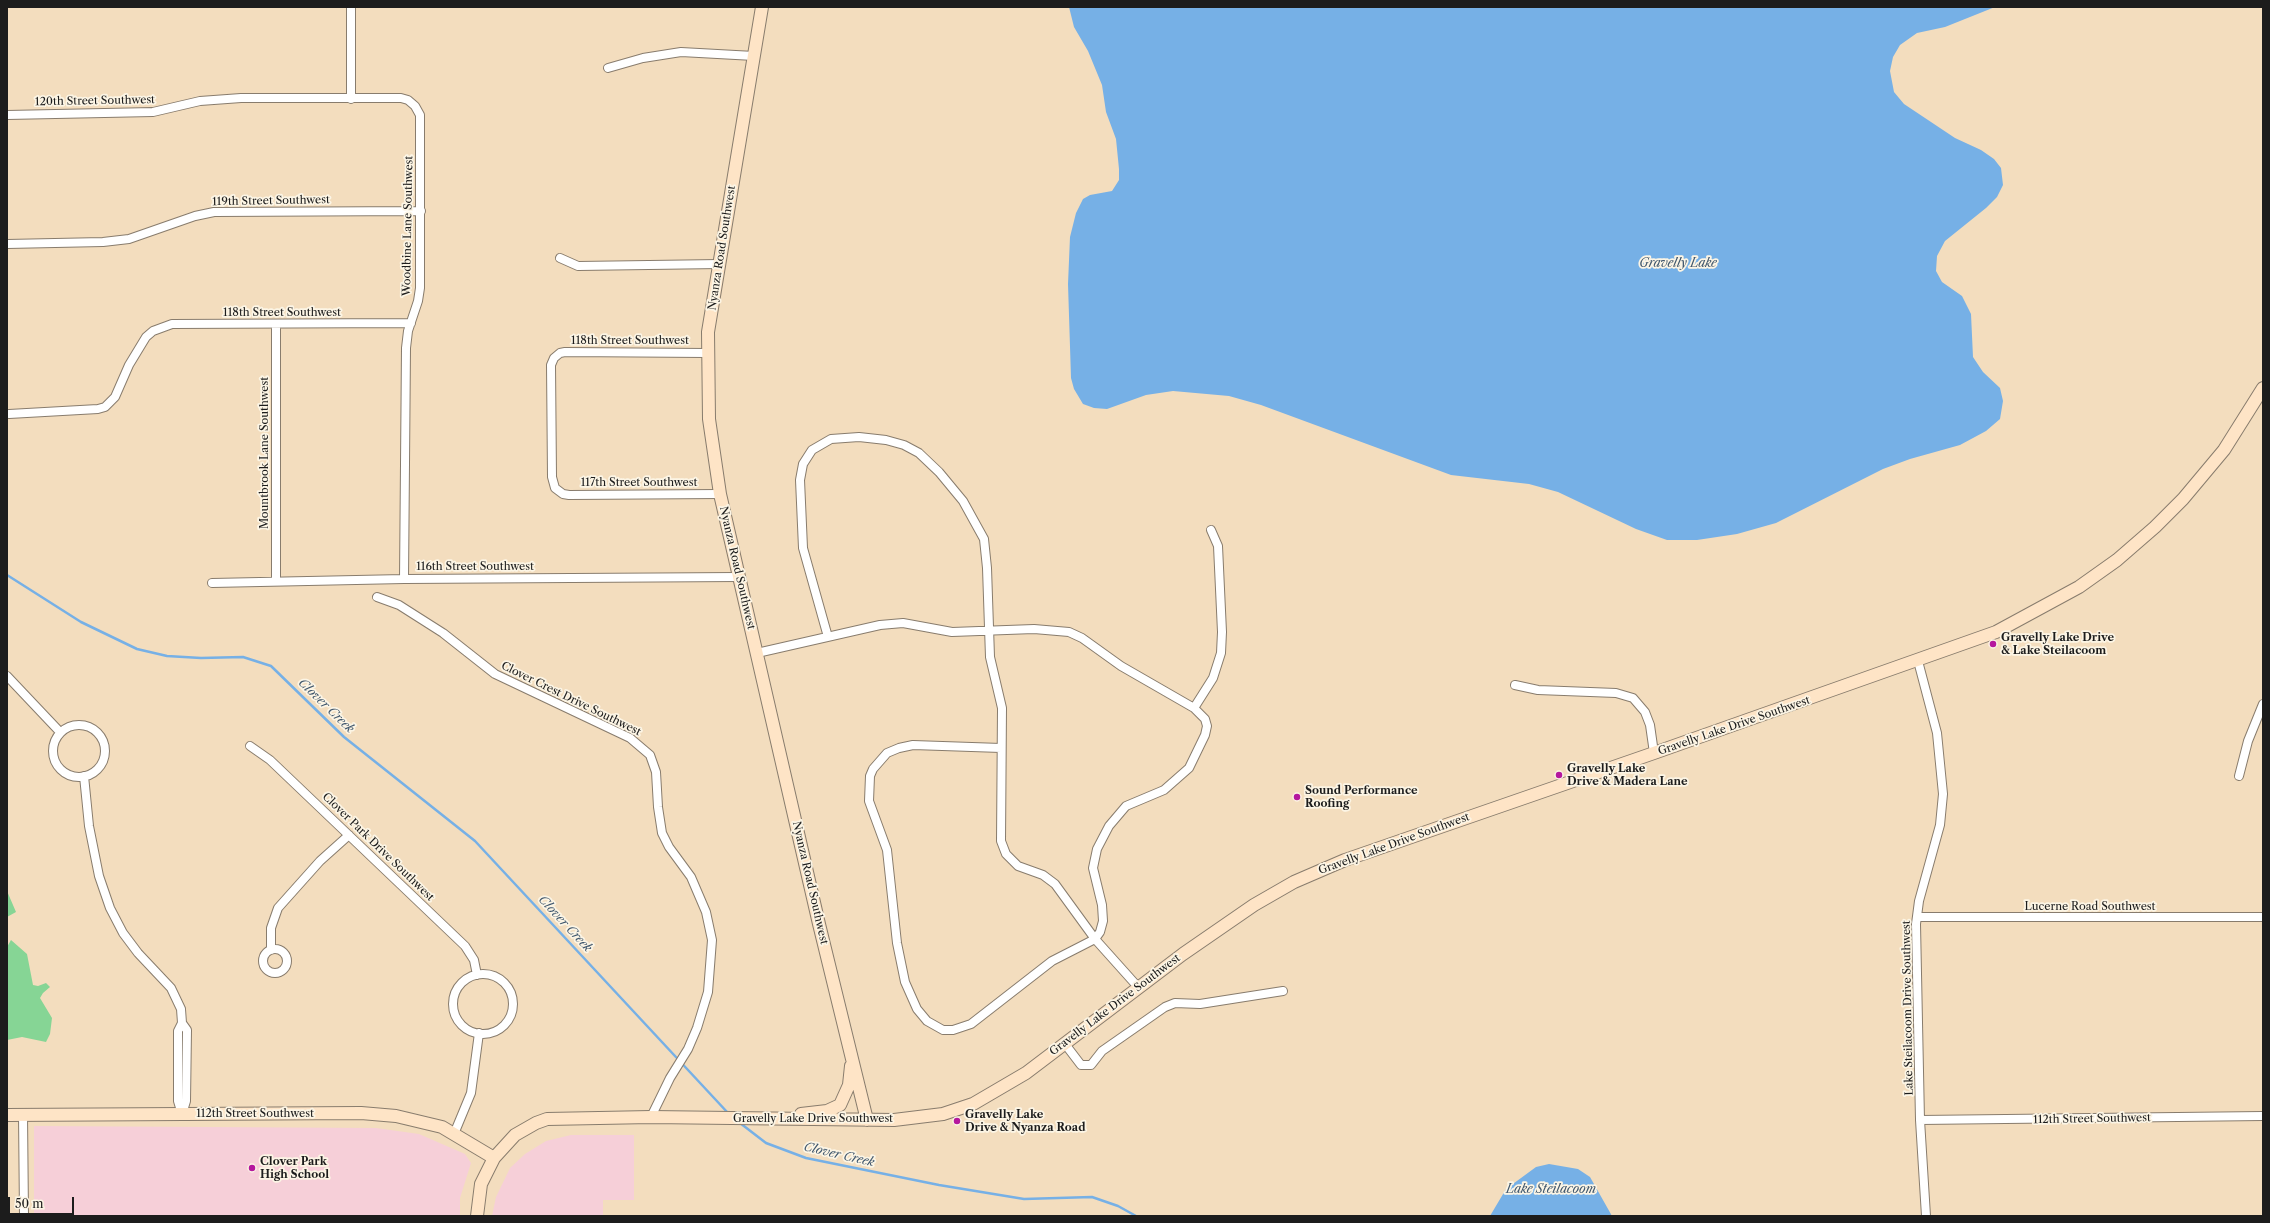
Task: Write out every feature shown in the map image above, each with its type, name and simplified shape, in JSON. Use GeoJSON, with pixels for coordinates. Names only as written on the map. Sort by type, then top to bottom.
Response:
{"type":"FeatureCollection","features":[{"type":"Feature","properties":{"kind":"main road","name":"Nyanza Road Southwest"},"geometry":{"type":"LineString","coordinates":[[762,7],[708,332],[707,353],[709,419],[720,494],[867,1120]]}},
{"type":"Feature","properties":{"kind":"main road","name":"Gravelly Lake Drive Southwest"},"geometry":{"type":"LineString","coordinates":[[477,1216],[481,1184],[494,1158],[515,1135],[536,1123],[547,1119],[651,1117],[770,1120],[867,1120],[919,1118],[953,1111],[973,1104],[1020,1076],[1066,1044],[1138,987],[1250,908],[1294,882],[1345,860],[1654,754],[1996,632],[2079,588],[2116,560],[2155,526],[2209,469],[2236,434],[2263,388]]}},
{"type":"Feature","properties":{"kind":"main road"},"geometry":{"type":"LineString","coordinates":[[770,1120],[827,1111],[840,1104],[849,1085],[852,1059]]}},
{"type":"Feature","properties":{"kind":"main road","name":"112th Street Southwest"},"geometry":{"type":"LineString","coordinates":[[7,1114],[361,1114],[396,1116],[429,1123],[454,1134],[494,1158]]}},
{"type":"Feature","properties":{"kind":"street"},"geometry":{"type":"LineString","coordinates":[[350,99],[351,7]]}},
{"type":"Feature","properties":{"kind":"street"},"geometry":{"type":"LineString","coordinates":[[608,68],[643,58],[681,52],[754,56]]}},
{"type":"Feature","properties":{"kind":"street","name":"Woodbine Lane Southwest"},"geometry":{"type":"LineString","coordinates":[[350,99],[401,98],[408,100],[417,108],[420,122],[420,288],[406,348],[404,579]]}},
{"type":"Feature","properties":{"kind":"street","name":"120th Street Southwest"},"geometry":{"type":"LineString","coordinates":[[7,115],[153,112],[215,99],[350,99]]}},
{"type":"Feature","properties":{"kind":"street","name":"119th Street Southwest"},"geometry":{"type":"LineString","coordinates":[[7,244],[103,242],[129,239],[195,216],[214,212],[421,211]]}},
{"type":"Feature","properties":{"kind":"street"},"geometry":{"type":"LineString","coordinates":[[560,258],[578,266],[720,264]]}},
{"type":"Feature","properties":{"kind":"street","name":"118th Street Southwest"},"geometry":{"type":"LineString","coordinates":[[9,414],[98,410],[105,407],[115,397],[129,365],[144,340],[153,332],[172,324],[276,325],[411,323]]}},
{"type":"Feature","properties":{"kind":"street","name":"Mountbrook Lane Southwest"},"geometry":{"type":"LineString","coordinates":[[276,325],[276,580]]}},
{"type":"Feature","properties":{"kind":"street","name":"118th Street Southwest"},"geometry":{"type":"LineString","coordinates":[[559,492],[552,482],[551,365],[554,358],[565,352],[707,353]]}},
{"type":"Feature","properties":{"kind":"street"},"geometry":{"type":"LineString","coordinates":[[828,637],[802,538],[800,480],[805,458],[816,447],[825,441],[845,437],[886,440],[910,447],[939,472],[963,501],[984,539],[987,568],[987,631],[990,657],[1001,701],[1000,841],[1006,854],[1018,866],[1043,875],[1055,884],[1095,939],[1138,987]]}},
{"type":"Feature","properties":{"kind":"street","name":"117th Street Southwest"},"geometry":{"type":"LineString","coordinates":[[559,492],[569,494],[720,494]]}},
{"type":"Feature","properties":{"kind":"street"},"geometry":{"type":"LineString","coordinates":[[1194,708],[1213,678],[1221,653],[1222,632],[1218,546],[1212,530]]}},
{"type":"Feature","properties":{"kind":"street","name":"116th Street Southwest"},"geometry":{"type":"LineString","coordinates":[[212,583],[276,580],[739,577]]}},
{"type":"Feature","properties":{"kind":"street","name":"Clover Crest Drive Southwest"},"geometry":{"type":"LineString","coordinates":[[377,597],[399,605],[443,633],[495,674],[630,738],[650,755],[656,772],[658,807],[662,833],[667,844],[691,877],[706,912],[711,932],[712,956],[708,992],[697,1028],[688,1050],[677,1066],[651,1117]]}},
{"type":"Feature","properties":{"kind":"street"},"geometry":{"type":"LineString","coordinates":[[757,653],[880,625],[903,623],[952,632],[1034,630],[1069,632],[1082,638],[1122,666],[1194,708],[1203,715],[1207,726],[1205,735],[1193,763],[1177,780],[1164,790],[1126,806],[1109,826],[1096,849],[1093,868],[1102,905],[1103,921],[1095,939],[1052,961],[980,1018],[959,1029],[943,1030],[927,1021],[917,1009],[908,991],[897,943],[887,850],[869,801],[870,776],[882,758],[899,748],[913,745],[1001,748]]}},
{"type":"Feature","properties":{"kind":"street","name":"Lake Steilacoom Drive Southwest"},"geometry":{"type":"LineString","coordinates":[[1918,661],[1937,733],[1944,794],[1940,825],[1919,901],[1916,954],[1920,1120],[1926,1216]]}},
{"type":"Feature","properties":{"kind":"street"},"geometry":{"type":"LineString","coordinates":[[7,676],[60,732]]}},
{"type":"Feature","properties":{"kind":"street"},"geometry":{"type":"LineString","coordinates":[[1515,685],[1538,690],[1616,693],[1633,698],[1645,712],[1650,725],[1654,754]]}},
{"type":"Feature","properties":{"kind":"street"},"geometry":{"type":"LineString","coordinates":[[2239,776],[2248,741],[2263,704]]}},
{"type":"Feature","properties":{"kind":"street"},"geometry":{"type":"LineString","coordinates":[[75,725],[84,725],[99,734],[103,742],[103,759],[92,773],[84,776],[68,774],[56,763],[52,747],[60,732],[75,725]]}},
{"type":"Feature","properties":{"kind":"street","name":"Clover Park Drive Southwest"},"geometry":{"type":"LineString","coordinates":[[250,746],[270,760],[465,946],[474,960],[478,975]]}},
{"type":"Feature","properties":{"kind":"street"},"geometry":{"type":"LineString","coordinates":[[84,776],[90,826],[105,895],[123,933],[138,953],[171,988],[181,1009],[182,1023],[178,1030],[178,1101],[182,1114]]}},
{"type":"Feature","properties":{"kind":"street"},"geometry":{"type":"LineString","coordinates":[[271,950],[271,928],[278,908],[320,861],[348,835]]}},
{"type":"Feature","properties":{"kind":"street","name":"Lucerne Road Southwest"},"geometry":{"type":"LineString","coordinates":[[1918,917],[2263,917]]}},
{"type":"Feature","properties":{"kind":"street"},"geometry":{"type":"LineString","coordinates":[[478,975],[492,975],[501,980],[512,996],[513,1006],[511,1015],[502,1026],[489,1033],[479,1033],[469,1030],[461,1024],[453,1007],[454,997],[458,988],[464,981],[478,975]]}},
{"type":"Feature","properties":{"kind":"street"},"geometry":{"type":"LineString","coordinates":[[1066,1044],[1081,1065],[1091,1066],[1102,1051],[1165,1007],[1175,1003],[1200,1004],[1283,991]]}},
{"type":"Feature","properties":{"kind":"street"},"geometry":{"type":"LineString","coordinates":[[454,1134],[471,1093],[479,1033]]}},
{"type":"Feature","properties":{"kind":"street"},"geometry":{"type":"LineString","coordinates":[[23,1114],[24,1216]]}},
{"type":"Feature","properties":{"kind":"street","name":"112th Street Southwest"},"geometry":{"type":"LineString","coordinates":[[1920,1120],[2263,1116]]}},
{"type":"Feature","properties":{"kind":"shaded area","name":"Clover Park High School"},"geometry":{"type":"Polygon","coordinates":[[[34,1126],[376,1128],[419,1134],[465,1154],[471,1163],[460,1198],[460,1216],[34,1216],[34,1126]]]}},
{"type":"Feature","properties":{"kind":"shaded area"},"geometry":{"type":"Polygon","coordinates":[[[571,1135],[634,1135],[634,1200],[603,1200],[603,1216],[492,1216],[496,1197],[510,1168],[525,1154],[546,1141],[571,1135]]]}},
{"type":"Feature","properties":{"kind":"green space"},"geometry":{"type":"Polygon","coordinates":[[[7,891],[16,912],[7,917],[7,891]]]}},
{"type":"Feature","properties":{"kind":"green space"},"geometry":{"type":"Polygon","coordinates":[[[11,940],[27,954],[33,985],[38,986],[46,983],[50,987],[40,998],[52,1018],[50,1034],[46,1042],[22,1037],[7,1040],[7,947],[11,940]]]}},
{"type":"Feature","properties":{"kind":"water","name":"Gravelly Lake"},"geometry":{"type":"Polygon","coordinates":[[[1069,7],[1995,7],[1945,27],[1917,33],[1900,45],[1893,57],[1890,71],[1894,92],[1904,104],[1955,138],[1981,150],[1994,159],[2001,168],[2003,185],[1997,197],[1986,208],[1945,241],[1937,256],[1936,271],[1942,282],[1962,296],[1971,314],[1973,357],[1983,372],[2000,388],[2003,401],[2000,419],[1986,431],[1960,445],[1910,459],[1883,469],[1776,523],[1737,534],[1697,540],[1667,540],[1636,529],[1558,492],[1529,484],[1451,475],[1261,405],[1229,396],[1173,391],[1146,395],[1107,409],[1094,408],[1083,404],[1074,389],[1071,378],[1068,284],[1070,237],[1076,213],[1083,199],[1090,195],[1112,191],[1119,180],[1119,169],[1116,139],[1106,112],[1102,85],[1088,51],[1074,27],[1069,7]]]}},
{"type":"Feature","properties":{"kind":"water","name":"Lake Steilacoom"},"geometry":{"type":"Polygon","coordinates":[[[1549,1164],[1578,1169],[1590,1177],[1612,1216],[1490,1216],[1506,1189],[1536,1167],[1549,1164]]]}},
{"type":"Feature","properties":{"kind":"waterway","name":"Clover Creek"},"geometry":{"type":"LineString","coordinates":[[7,575],[81,622],[137,649],[167,656],[201,658],[243,657],[271,666],[344,737],[475,841],[728,1113]]}},
{"type":"Feature","properties":{"kind":"waterway","name":"Clover Creek"},"geometry":{"type":"LineString","coordinates":[[740,1123],[766,1143],[806,1158],[939,1185],[1024,1199],[1092,1197],[1118,1206],[1136,1216]]}},
{"type":"Feature","properties":{"kind":"place","name":"Gravelly Lake Drive & Lake Steilacoom"},"geometry":{"type":"Point","coordinates":[1993,644]}},
{"type":"Feature","properties":{"kind":"place","name":"Gravelly Lake Drive & Madera Lane"},"geometry":{"type":"Point","coordinates":[1559,775]}},
{"type":"Feature","properties":{"kind":"place","name":"Sound Performance Roofing"},"geometry":{"type":"Point","coordinates":[1297,797]}},
{"type":"Feature","properties":{"kind":"place","name":"Gravelly Lake Drive & Nyanza Road"},"geometry":{"type":"Point","coordinates":[957,1121]}},
{"type":"Feature","properties":{"kind":"place","name":"Clover Park High School"},"geometry":{"type":"Point","coordinates":[252,1168]}}]}
